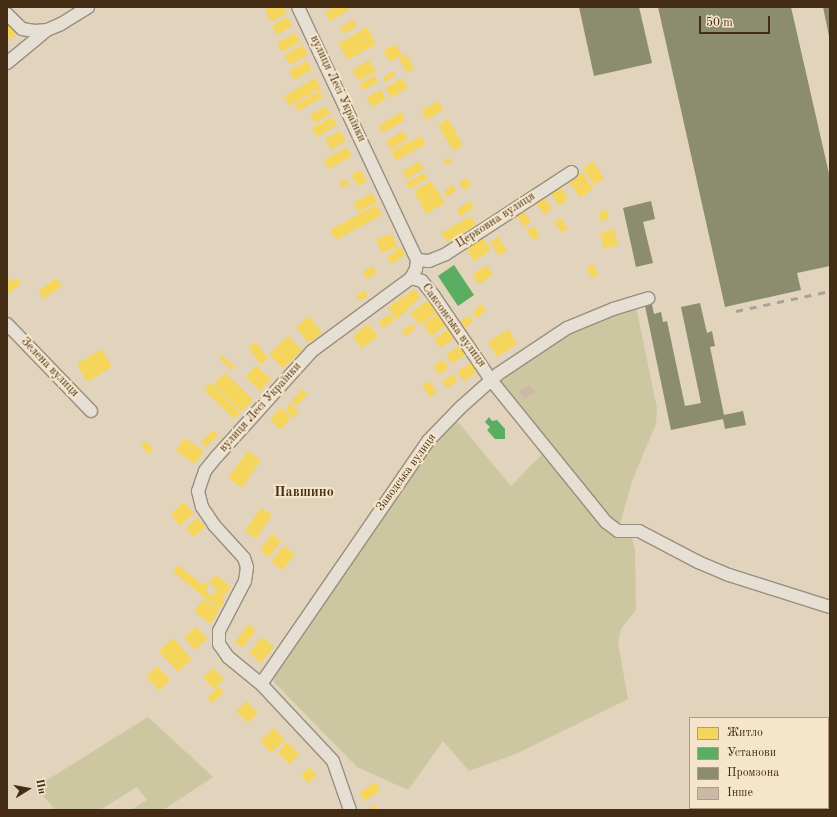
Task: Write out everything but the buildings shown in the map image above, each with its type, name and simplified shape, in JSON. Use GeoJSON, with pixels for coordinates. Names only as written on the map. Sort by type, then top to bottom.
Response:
{"type":"FeatureCollection","features":[{"type":"Feature","properties":{"kind":"street"},"geometry":{"type":"LineString","coordinates":[[7,63],[47,30],[88,7]]}},
{"type":"Feature","properties":{"kind":"street","name":"вулиця Лесі Українки"},"geometry":{"type":"LineString","coordinates":[[298,7],[417,260]]}},
{"type":"Feature","properties":{"kind":"street"},"geometry":{"type":"LineString","coordinates":[[7,14],[22,29],[47,30]]}},
{"type":"Feature","properties":{"kind":"street","name":"Церковна вулиця"},"geometry":{"type":"LineString","coordinates":[[417,260],[428,261],[446,254],[572,172]]}},
{"type":"Feature","properties":{"kind":"street"},"geometry":{"type":"LineString","coordinates":[[411,278],[417,260]]}},
{"type":"Feature","properties":{"kind":"street","name":"вулиця Лесі Українки"},"geometry":{"type":"LineString","coordinates":[[350,810],[334,761],[261,684],[228,657],[219,644],[219,631],[245,581],[247,567],[244,558],[214,525],[202,507],[198,499],[199,484],[217,456],[312,352],[411,278]]}},
{"type":"Feature","properties":{"kind":"street","name":"Саксонська вулиця"},"geometry":{"type":"LineString","coordinates":[[411,278],[422,281],[434,296],[491,380],[606,522],[618,531],[639,531],[698,562],[729,575],[830,607]]}},
{"type":"Feature","properties":{"kind":"street","name":"Заводська вулиця"},"geometry":{"type":"LineString","coordinates":[[261,684],[429,440],[491,380],[533,349],[567,328],[613,309],[648,298]]}},
{"type":"Feature","properties":{"kind":"street","name":"Зелена вулиця"},"geometry":{"type":"LineString","coordinates":[[7,324],[91,411]]}},
{"type":"Feature","properties":{"kind":"shaded area"},"geometry":{"type":"Polygon","coordinates":[[[635,302],[657,408],[656,424],[632,481],[618,531],[630,529],[635,550],[636,610],[621,629],[618,642],[628,699],[518,753],[469,771],[443,741],[408,790],[357,767],[274,682],[271,669],[453,416],[511,486],[547,449],[491,380],[533,349],[635,302]]]}},
{"type":"Feature","properties":{"kind":"shaded area"},"geometry":{"type":"Polygon","coordinates":[[[148,717],[213,777],[163,810],[131,810],[147,800],[137,787],[100,810],[55,810],[36,787],[148,717]]]}},
{"type":"Feature","properties":{"kind":"railway"},"geometry":{"type":"LineString","coordinates":[[736,311],[830,291]]}},
{"type":"Feature","properties":{"kind":"district","name":"Павшино"},"geometry":{"type":"Point","coordinates":[304,492]}}]}
